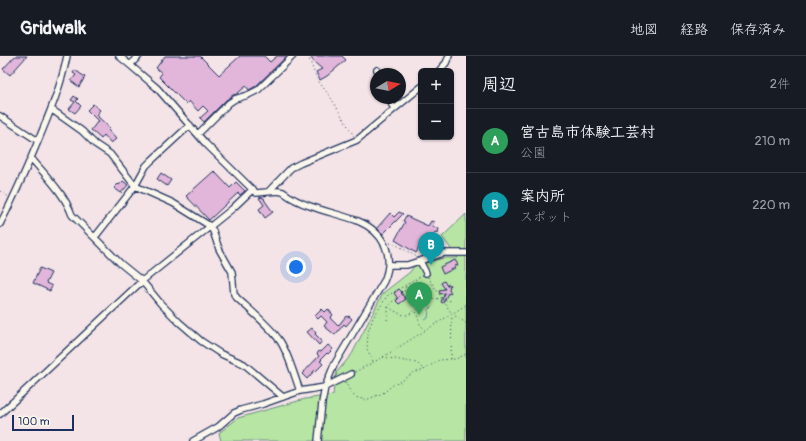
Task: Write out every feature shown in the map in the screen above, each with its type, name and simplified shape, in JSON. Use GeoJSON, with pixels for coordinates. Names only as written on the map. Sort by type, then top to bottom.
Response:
{"type":"FeatureCollection","features":[{"type":"Feature","properties":{"kind":"street"},"geometry":{"type":"LineString","coordinates":[[0,224],[13,200],[46,123],[63,74],[67,56]]}},
{"type":"Feature","properties":{"kind":"street"},"geometry":{"type":"LineString","coordinates":[[119,56],[157,88],[206,144],[256,193],[268,191],[283,192],[309,206],[359,222],[375,232],[383,241],[388,252],[388,272],[334,364],[325,387],[318,441]]}},
{"type":"Feature","properties":{"kind":"street"},"geometry":{"type":"LineString","coordinates":[[130,65],[139,56]]}},
{"type":"Feature","properties":{"kind":"street"},"geometry":{"type":"LineString","coordinates":[[198,134],[229,103],[258,90],[293,56]]}},
{"type":"Feature","properties":{"kind":"street"},"geometry":{"type":"LineString","coordinates":[[442,68],[449,56]]}},
{"type":"Feature","properties":{"kind":"street"},"geometry":{"type":"LineString","coordinates":[[268,191],[291,168],[357,140],[418,90]]}},
{"type":"Feature","properties":{"kind":"street"},"geometry":{"type":"LineString","coordinates":[[391,104],[394,110]]}},
{"type":"Feature","properties":{"kind":"street"},"geometry":{"type":"LineString","coordinates":[[51,109],[82,131],[95,144],[110,154],[135,186],[173,203],[210,226],[219,249],[232,272],[234,294],[270,329],[280,341],[300,391]]}},
{"type":"Feature","properties":{"kind":"street"},"geometry":{"type":"LineString","coordinates":[[0,116],[38,141]]}},
{"type":"Feature","properties":{"kind":"street"},"geometry":{"type":"LineString","coordinates":[[95,237],[135,186],[150,161],[190,125]]}},
{"type":"Feature","properties":{"kind":"street"},"geometry":{"type":"LineString","coordinates":[[31,158],[57,189],[70,208],[72,215],[121,264],[142,281],[161,304],[179,322],[221,354],[244,364],[283,397]]}},
{"type":"Feature","properties":{"kind":"street"},"geometry":{"type":"LineString","coordinates":[[0,414],[142,281],[232,209],[252,189]]}},
{"type":"Feature","properties":{"kind":"street"},"geometry":{"type":"LineString","coordinates":[[389,265],[407,265],[444,253],[466,253]]}},
{"type":"Feature","properties":{"kind":"street"},"geometry":{"type":"LineString","coordinates":[[420,261],[426,273]]}},
{"type":"Feature","properties":{"kind":"street"},"geometry":{"type":"LineString","coordinates":[[193,441],[218,427],[234,413],[241,410],[300,391],[325,387],[351,374]]}},
{"type":"Feature","properties":{"kind":"path"},"geometry":{"type":"LineString","coordinates":[[308,56],[319,82],[331,98],[357,140]]}},
{"type":"Feature","properties":{"kind":"path"},"geometry":{"type":"LineString","coordinates":[[0,191],[13,200]]}},
{"type":"Feature","properties":{"kind":"path"},"geometry":{"type":"LineString","coordinates":[[383,241],[395,244],[418,258],[420,261]]}},
{"type":"Feature","properties":{"kind":"path"},"geometry":{"type":"LineString","coordinates":[[373,361],[367,350],[368,332],[373,318],[387,296],[426,273],[452,314],[466,323]]}},
{"type":"Feature","properties":{"kind":"path"},"geometry":{"type":"LineString","coordinates":[[428,300],[424,290],[431,282]]}},
{"type":"Feature","properties":{"kind":"path"},"geometry":{"type":"LineString","coordinates":[[387,320],[388,307],[404,293],[406,284]]}},
{"type":"Feature","properties":{"kind":"path"},"geometry":{"type":"LineString","coordinates":[[388,307],[405,316],[416,311],[428,300],[442,299],[452,301]]}},
{"type":"Feature","properties":{"kind":"path"},"geometry":{"type":"LineString","coordinates":[[351,374],[383,357],[466,304]]}},
{"type":"Feature","properties":{"kind":"path"},"geometry":{"type":"LineString","coordinates":[[416,311],[420,324],[426,330]]}},
{"type":"Feature","properties":{"kind":"path"},"geometry":{"type":"LineString","coordinates":[[451,359],[452,314]]}},
{"type":"Feature","properties":{"kind":"path"},"geometry":{"type":"LineString","coordinates":[[343,378],[355,397],[366,400],[383,393],[413,373],[424,370],[439,360],[456,359],[466,354]]}},
{"type":"Feature","properties":{"kind":"path"},"geometry":{"type":"LineString","coordinates":[[383,357],[417,362],[424,370]]}},
{"type":"Feature","properties":{"kind":"green space"},"geometry":{"type":"Polygon","coordinates":[[[466,214],[466,441],[221,441],[219,433],[238,418],[305,399],[333,395],[335,377],[337,375],[336,373],[352,354],[383,293],[410,272],[414,266],[444,258],[458,258],[442,237],[466,214]]]}},
{"type":"Feature","properties":{"kind":"building"},"geometry":{"type":"Polygon","coordinates":[[[15,56],[27,56],[10,75],[3,69],[15,56]]]}},
{"type":"Feature","properties":{"kind":"building"},"geometry":{"type":"Polygon","coordinates":[[[165,56],[200,56],[219,75],[240,56],[264,56],[270,62],[277,56],[287,56],[256,86],[249,90],[246,86],[237,94],[233,95],[204,122],[200,118],[208,111],[203,106],[198,111],[189,101],[186,104],[159,77],[162,73],[156,68],[165,56]]]}},
{"type":"Feature","properties":{"kind":"building"},"geometry":{"type":"Polygon","coordinates":[[[310,56],[342,56],[346,60],[320,80],[316,72],[322,69],[310,56]]]}},
{"type":"Feature","properties":{"kind":"building"},"geometry":{"type":"Polygon","coordinates":[[[75,70],[85,77],[79,87],[71,81],[76,75],[73,73],[75,70]]]}},
{"type":"Feature","properties":{"kind":"building"},"geometry":{"type":"Polygon","coordinates":[[[74,96],[78,99],[76,101],[81,106],[75,113],[69,109],[75,102],[71,100],[74,96]]]}},
{"type":"Feature","properties":{"kind":"building"},"geometry":{"type":"Polygon","coordinates":[[[93,104],[100,110],[96,115],[110,128],[108,130],[116,139],[111,143],[104,135],[101,139],[91,130],[98,121],[87,110],[93,104]]]}},
{"type":"Feature","properties":{"kind":"building"},"geometry":{"type":"Polygon","coordinates":[[[214,171],[230,188],[236,182],[245,191],[240,195],[238,193],[209,220],[186,196],[214,171]]]}},
{"type":"Feature","properties":{"kind":"building"},"geometry":{"type":"Polygon","coordinates":[[[161,173],[171,180],[167,186],[157,179],[161,173]]]}},
{"type":"Feature","properties":{"kind":"building"},"geometry":{"type":"Polygon","coordinates":[[[123,181],[128,185],[121,193],[114,188],[123,181]]]}},
{"type":"Feature","properties":{"kind":"building"},"geometry":{"type":"Polygon","coordinates":[[[262,197],[273,212],[265,218],[259,209],[264,205],[259,198],[262,197]]]}},
{"type":"Feature","properties":{"kind":"building"},"geometry":{"type":"Polygon","coordinates":[[[399,212],[403,214],[383,234],[377,228],[390,213],[394,217],[399,212]]]}},
{"type":"Feature","properties":{"kind":"building"},"geometry":{"type":"Polygon","coordinates":[[[406,216],[428,226],[431,221],[434,222],[432,226],[439,229],[438,233],[435,232],[432,238],[426,235],[416,253],[395,240],[405,222],[403,221],[406,216]]]}},
{"type":"Feature","properties":{"kind":"building"},"geometry":{"type":"Polygon","coordinates":[[[455,260],[458,265],[443,274],[440,267],[455,260]]]}},
{"type":"Feature","properties":{"kind":"building"},"geometry":{"type":"Polygon","coordinates":[[[40,268],[51,273],[46,283],[52,286],[50,291],[33,283],[40,268]]]}},
{"type":"Feature","properties":{"kind":"building"},"geometry":{"type":"Polygon","coordinates":[[[444,281],[447,286],[448,284],[450,285],[449,289],[451,293],[448,293],[443,303],[441,302],[445,293],[440,294],[439,290],[445,289],[441,283],[444,281]]]}},
{"type":"Feature","properties":{"kind":"building"},"geometry":{"type":"Polygon","coordinates":[[[399,289],[406,299],[399,304],[396,301],[398,299],[394,293],[399,289]]]}},
{"type":"Feature","properties":{"kind":"building"},"geometry":{"type":"Polygon","coordinates":[[[322,309],[325,312],[328,309],[333,315],[330,318],[338,326],[346,316],[349,316],[352,319],[346,326],[344,324],[335,335],[324,326],[327,322],[321,316],[318,319],[315,316],[322,309]]]}},
{"type":"Feature","properties":{"kind":"building"},"geometry":{"type":"Polygon","coordinates":[[[312,328],[316,333],[315,334],[322,341],[319,345],[307,332],[312,328]]]}},
{"type":"Feature","properties":{"kind":"building"},"geometry":{"type":"Polygon","coordinates":[[[328,345],[333,349],[321,359],[322,360],[320,361],[323,364],[307,379],[302,374],[319,356],[317,354],[319,351],[321,352],[328,345]]]}},
{"type":"Feature","properties":{"kind":"waterway"},"geometry":{"type":"LineString","coordinates":[[425,320],[428,318],[431,307]]}},
{"type":"Feature","properties":{"kind":"place","name":"案内所"},"geometry":{"type":"Point","coordinates":[431,265]}},
{"type":"Feature","properties":{"kind":"place","name":"宮古島市体験工芸村"},"geometry":{"type":"Point","coordinates":[419,315]}}]}
